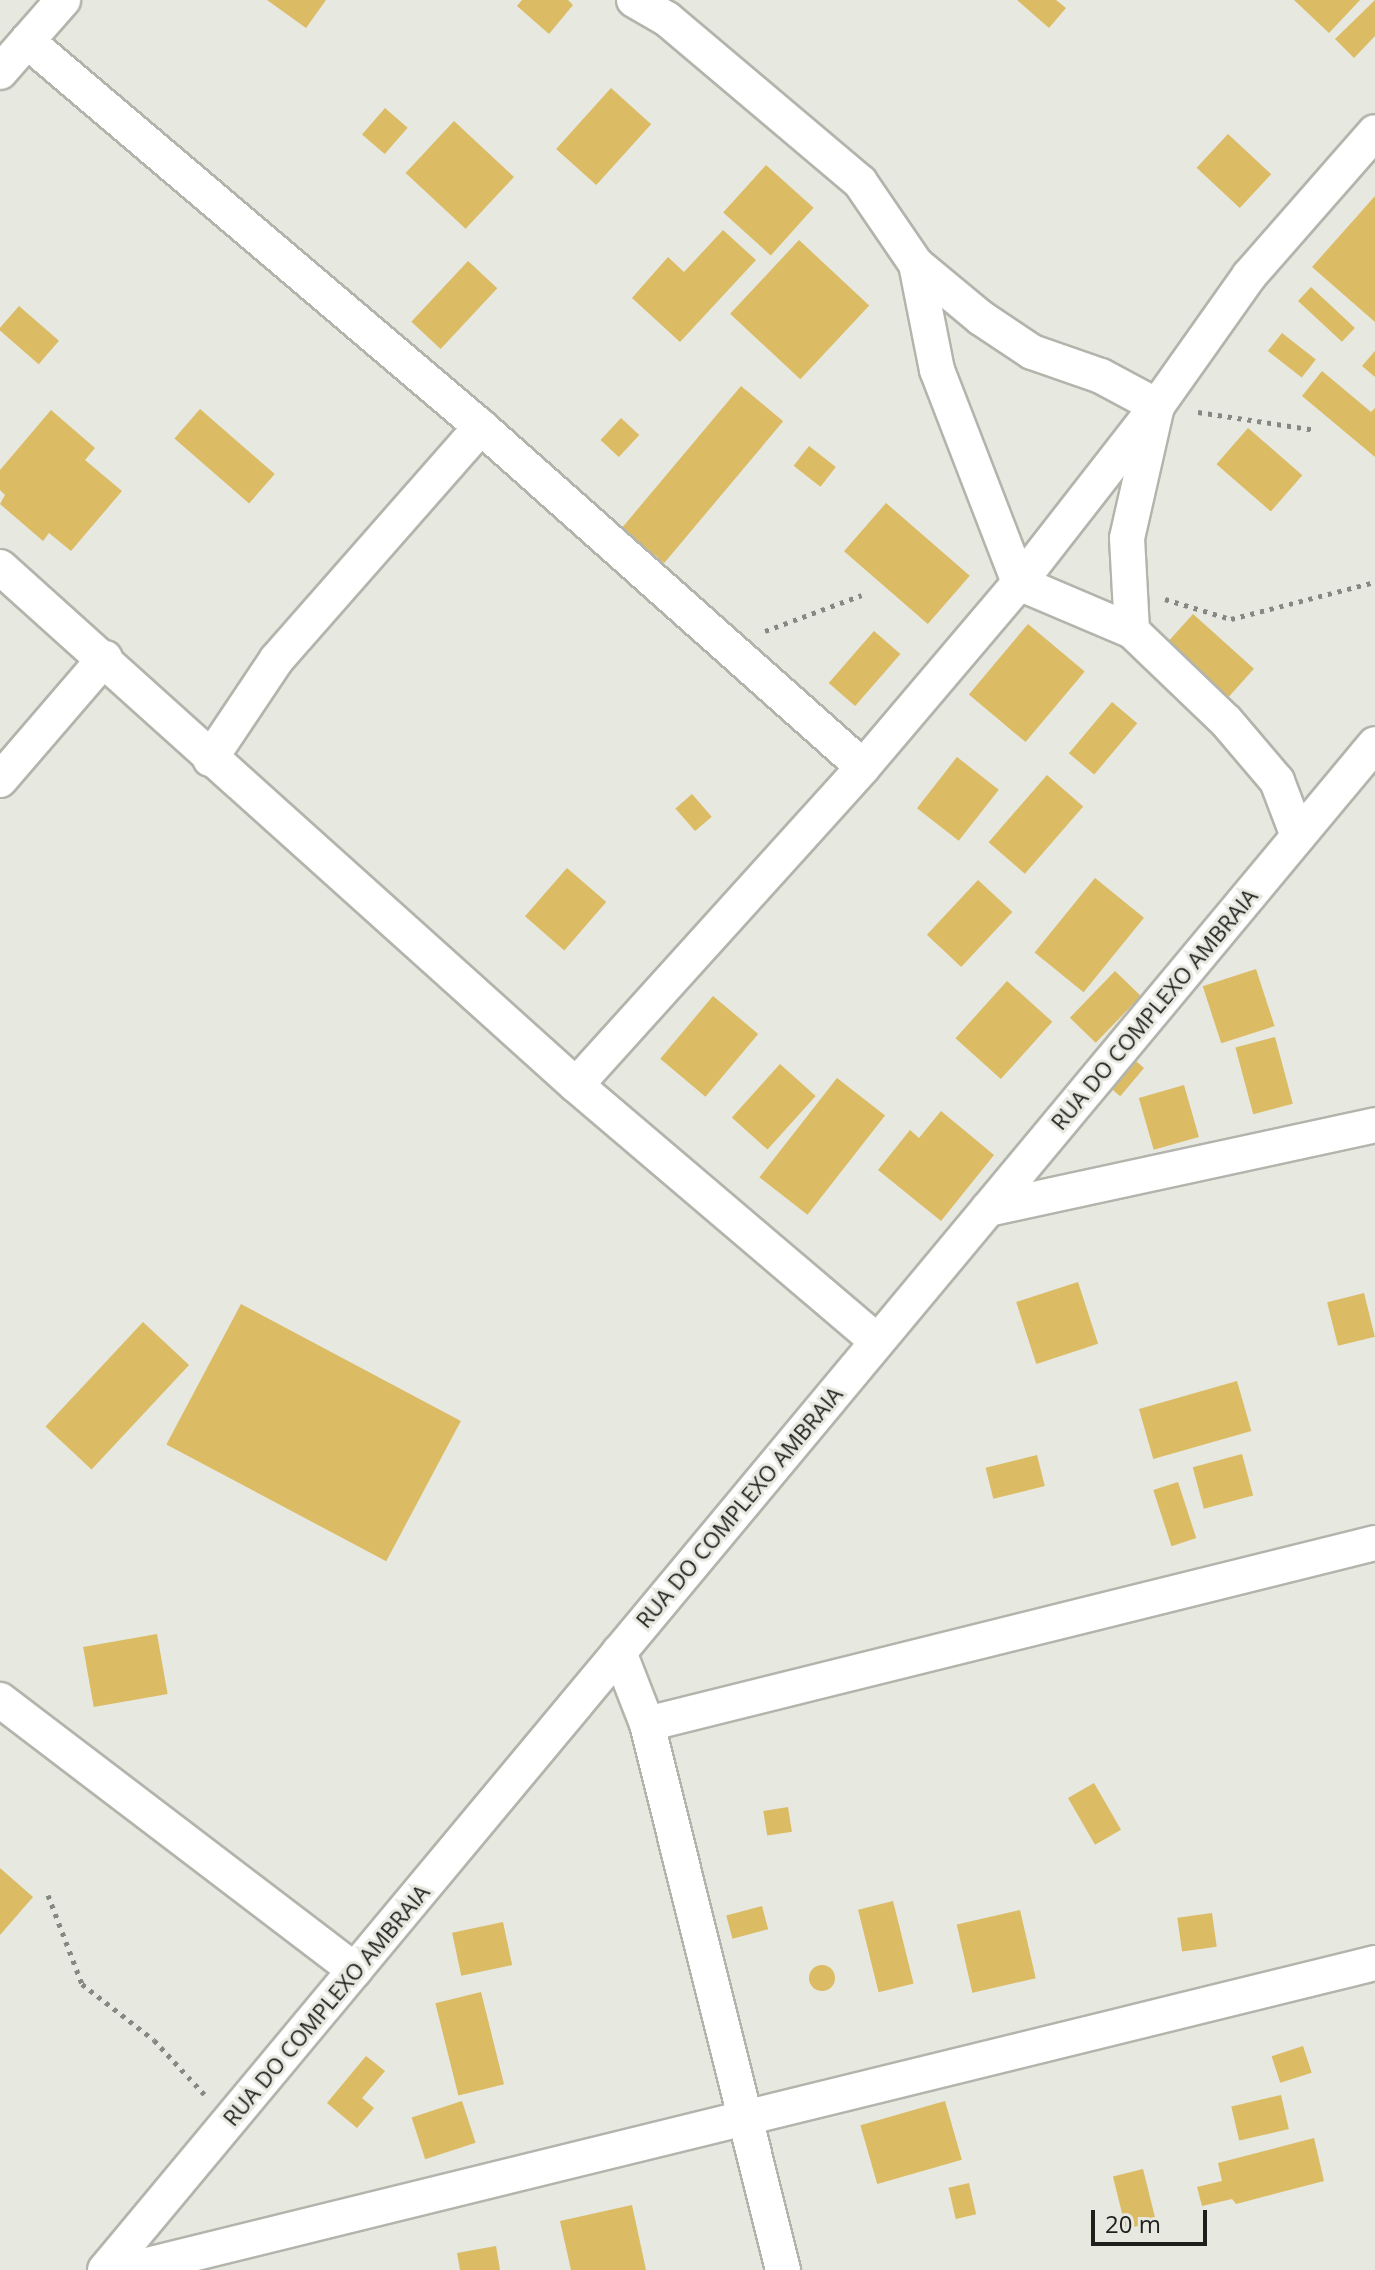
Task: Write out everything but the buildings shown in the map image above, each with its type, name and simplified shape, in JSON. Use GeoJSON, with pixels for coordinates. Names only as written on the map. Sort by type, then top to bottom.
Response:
{"type":"FeatureCollection","features":[{"type":"Feature","properties":{"kind":"street"},"geometry":{"type":"LineString","coordinates":[[0,72],[63,0]]}},
{"type":"Feature","properties":{"kind":"street"},"geometry":{"type":"LineString","coordinates":[[634,0],[667,19],[860,182],[916,264],[1032,352],[1101,376],[1157,406]]}},
{"type":"Feature","properties":{"kind":"street"},"geometry":{"type":"LineString","coordinates":[[27,41],[481,427],[721,637],[863,767]]}},
{"type":"Feature","properties":{"kind":"street"},"geometry":{"type":"LineString","coordinates":[[576,1085],[863,767],[1019,583],[1157,406],[1249,276],[1375,132]]}},
{"type":"Feature","properties":{"kind":"street"},"geometry":{"type":"LineString","coordinates":[[916,264],[937,370],[1019,583],[1132,631],[1226,721],[1277,781],[1298,836]]}},
{"type":"Feature","properties":{"kind":"street"},"geometry":{"type":"LineString","coordinates":[[1132,631],[1127,538],[1157,406]]}},
{"type":"Feature","properties":{"kind":"street"},"geometry":{"type":"LineString","coordinates":[[210,759],[277,659],[481,427]]}},
{"type":"Feature","properties":{"kind":"street"},"geometry":{"type":"LineString","coordinates":[[0,567],[105,658],[210,759],[576,1085],[877,1341]]}},
{"type":"Feature","properties":{"kind":"street"},"geometry":{"type":"LineString","coordinates":[[0,780],[105,658]]}},
{"type":"Feature","properties":{"kind":"street","name":"RUA DO COMPLEXO AMBRAIA"},"geometry":{"type":"LineString","coordinates":[[105,2270],[1375,744]]}},
{"type":"Feature","properties":{"kind":"street"},"geometry":{"type":"LineString","coordinates":[[988,1209],[1375,1125]]}},
{"type":"Feature","properties":{"kind":"street"},"geometry":{"type":"LineString","coordinates":[[647,1724],[1375,1543]]}},
{"type":"Feature","properties":{"kind":"street"},"geometry":{"type":"LineString","coordinates":[[619,1652],[647,1724],[748,2117],[783,2270]]}},
{"type":"Feature","properties":{"kind":"street"},"geometry":{"type":"LineString","coordinates":[[0,1700],[355,1970]]}},
{"type":"Feature","properties":{"kind":"street"},"geometry":{"type":"LineString","coordinates":[[127,2270],[1375,1963]]}},
{"type":"Feature","properties":{"kind":"path"},"geometry":{"type":"LineString","coordinates":[[1157,406],[1316,430]]}},
{"type":"Feature","properties":{"kind":"path"},"geometry":{"type":"LineString","coordinates":[[1130,589],[1231,619],[1375,582]]}},
{"type":"Feature","properties":{"kind":"path"},"geometry":{"type":"LineString","coordinates":[[721,637],[780,629],[862,595]]}},
{"type":"Feature","properties":{"kind":"path"},"geometry":{"type":"LineString","coordinates":[[48,1895],[82,1984],[154,2040],[229,2121]]}}]}
